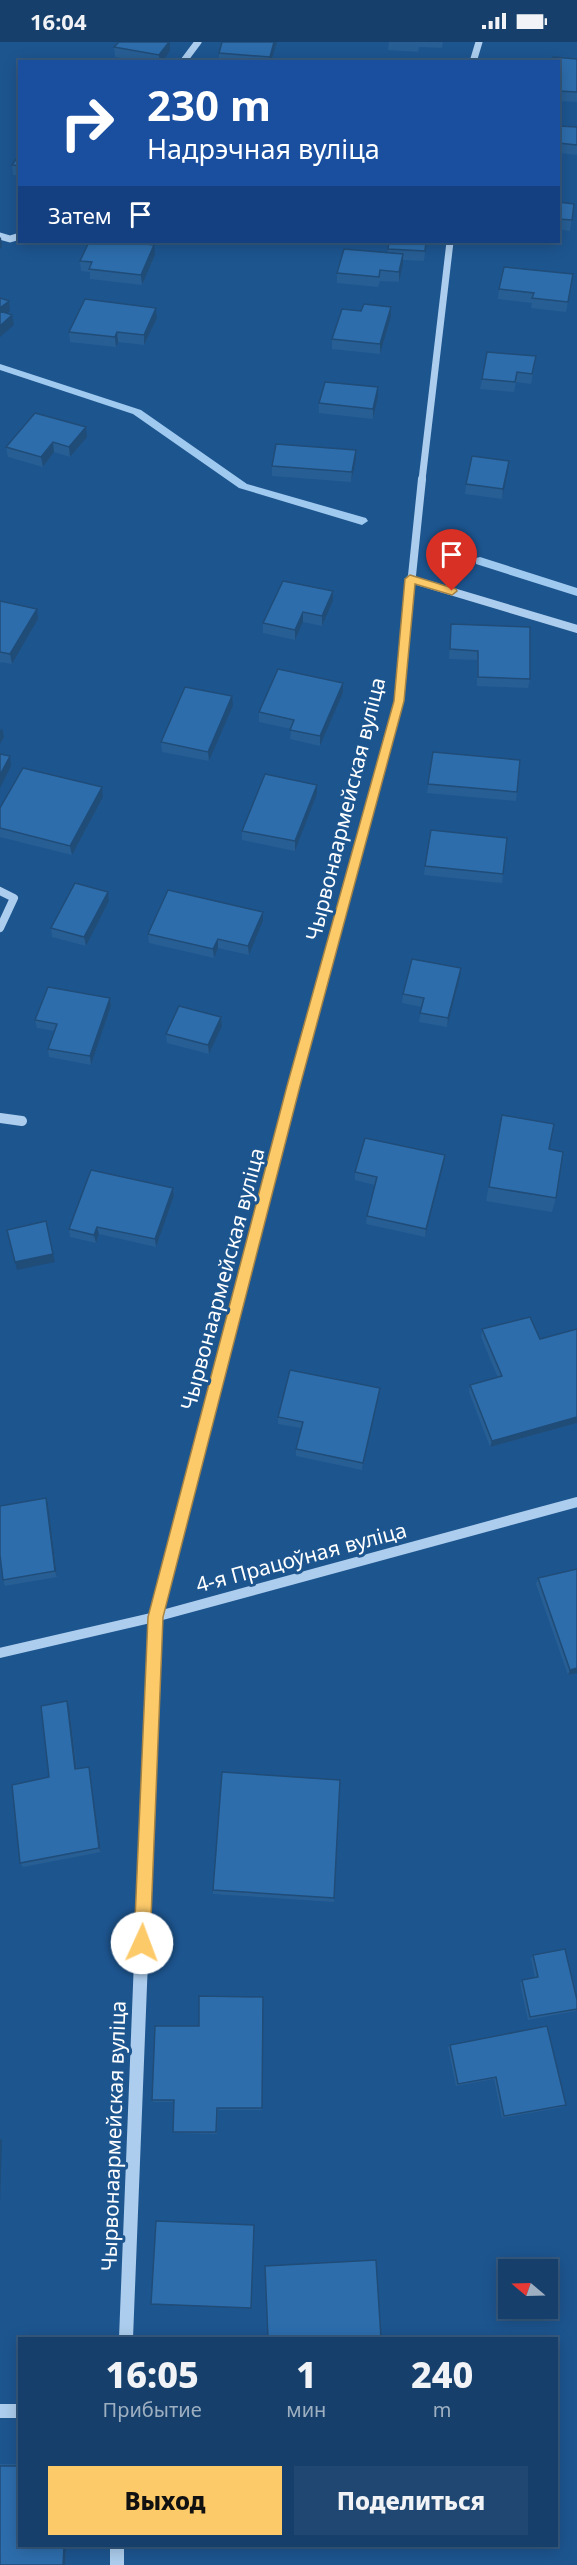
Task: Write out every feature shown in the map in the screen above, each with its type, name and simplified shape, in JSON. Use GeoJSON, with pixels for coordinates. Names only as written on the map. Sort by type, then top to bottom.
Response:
{"type":"FeatureCollection","features":[{"type":"Feature","properties":{"kind":"street"},"geometry":{"type":"LineString","coordinates":[[184,60],[198,42]]}},
{"type":"Feature","properties":{"kind":"street"},"geometry":{"type":"LineString","coordinates":[[474,60],[479,42]]}},
{"type":"Feature","properties":{"kind":"street"},"geometry":{"type":"LineString","coordinates":[[0,236],[10,239],[18,237]]}},
{"type":"Feature","properties":{"kind":"street","name":"Чырвонаармейская вуліца"},"geometry":{"type":"LineString","coordinates":[[126,2337],[155,1617],[297,1075],[399,701],[410,579],[450,243]]}},
{"type":"Feature","properties":{"kind":"street"},"geometry":{"type":"LineString","coordinates":[[410,579],[577,629]]}},
{"type":"Feature","properties":{"kind":"street"},"geometry":{"type":"LineString","coordinates":[[0,891],[14,898],[0,928]]}},
{"type":"Feature","properties":{"kind":"street"},"geometry":{"type":"LineString","coordinates":[[0,1118],[22,1121]]}},
{"type":"Feature","properties":{"kind":"street","name":"4-я Працоўная вуліца"},"geometry":{"type":"LineString","coordinates":[[0,1653],[155,1617],[577,1502]]}},
{"type":"Feature","properties":{"kind":"street"},"geometry":{"type":"LineString","coordinates":[[0,2410],[18,2411]]}},
{"type":"Feature","properties":{"kind":"street"},"geometry":{"type":"LineString","coordinates":[[117,2547],[117,2565]]}},
{"type":"Feature","properties":{"kind":"building"},"geometry":{"type":"Polygon","coordinates":[[[119,42],[169,42],[159,55],[114,47],[119,42]]]}},
{"type":"Feature","properties":{"kind":"building"},"geometry":{"type":"Polygon","coordinates":[[[222,42],[274,42],[270,57],[219,53],[222,42]]]}},
{"type":"Feature","properties":{"kind":"building"},"geometry":{"type":"Polygon","coordinates":[[[553,57],[577,59],[577,92],[560,91],[560,60],[553,60],[553,57]]]}},
{"type":"Feature","properties":{"kind":"building"},"geometry":{"type":"Polygon","coordinates":[[[560,126],[577,127],[577,145],[560,143],[560,126]]]}},
{"type":"Feature","properties":{"kind":"building"},"geometry":{"type":"Polygon","coordinates":[[[18,157],[18,166],[12,165],[18,157]]]}},
{"type":"Feature","properties":{"kind":"building"},"geometry":{"type":"Polygon","coordinates":[[[560,202],[574,204],[572,220],[560,219],[560,202]]]}},
{"type":"Feature","properties":{"kind":"building"},"geometry":{"type":"Polygon","coordinates":[[[89,243],[154,245],[141,275],[89,269],[92,262],[80,261],[89,243]]]}},
{"type":"Feature","properties":{"kind":"building"},"geometry":{"type":"Polygon","coordinates":[[[389,243],[426,243],[425,251],[388,249],[389,243]]]}},
{"type":"Feature","properties":{"kind":"building"},"geometry":{"type":"Polygon","coordinates":[[[344,249],[403,254],[399,272],[380,270],[379,277],[337,273],[344,249]]]}},
{"type":"Feature","properties":{"kind":"building"},"geometry":{"type":"Polygon","coordinates":[[[504,267],[573,274],[568,302],[532,298],[534,293],[499,289],[504,267]]]}},
{"type":"Feature","properties":{"kind":"building"},"geometry":{"type":"Polygon","coordinates":[[[0,298],[9,301],[0,308],[0,298]]]}},
{"type":"Feature","properties":{"kind":"building"},"geometry":{"type":"Polygon","coordinates":[[[85,299],[156,308],[144,335],[117,332],[115,337],[69,332],[85,299]]]}},
{"type":"Feature","properties":{"kind":"building"},"geometry":{"type":"Polygon","coordinates":[[[364,304],[391,307],[380,344],[332,339],[342,309],[361,311],[364,304]]]}},
{"type":"Feature","properties":{"kind":"building"},"geometry":{"type":"Polygon","coordinates":[[[0,311],[12,315],[0,326],[0,311]]]}},
{"type":"Feature","properties":{"kind":"building"},"geometry":{"type":"Polygon","coordinates":[[[487,352],[536,356],[532,374],[517,372],[515,382],[482,379],[487,352]]]}},
{"type":"Feature","properties":{"kind":"building"},"geometry":{"type":"Polygon","coordinates":[[[325,382],[378,387],[373,409],[319,403],[325,382]]]}},
{"type":"Feature","properties":{"kind":"building"},"geometry":{"type":"Polygon","coordinates":[[[35,413],[86,427],[69,447],[53,442],[41,457],[6,447],[35,413]]]}},
{"type":"Feature","properties":{"kind":"building"},"geometry":{"type":"Polygon","coordinates":[[[276,444],[356,450],[352,472],[272,466],[276,444]]]}},
{"type":"Feature","properties":{"kind":"building"},"geometry":{"type":"Polygon","coordinates":[[[472,456],[509,461],[503,489],[466,484],[472,456]]]}},
{"type":"Feature","properties":{"kind":"building"},"geometry":{"type":"Polygon","coordinates":[[[283,581],[333,591],[322,616],[303,612],[295,630],[263,623],[283,581]]]}},
{"type":"Feature","properties":{"kind":"building"},"geometry":{"type":"Polygon","coordinates":[[[0,601],[37,609],[10,654],[0,652],[0,601]]]}},
{"type":"Feature","properties":{"kind":"building"},"geometry":{"type":"Polygon","coordinates":[[[451,624],[530,627],[530,679],[478,677],[478,651],[450,649],[451,624]]]}},
{"type":"Feature","properties":{"kind":"building"},"geometry":{"type":"Polygon","coordinates":[[[278,669],[343,683],[320,736],[290,730],[294,720],[259,712],[278,669]]]}},
{"type":"Feature","properties":{"kind":"building"},"geometry":{"type":"Polygon","coordinates":[[[185,687],[232,696],[208,752],[161,742],[185,687]]]}},
{"type":"Feature","properties":{"kind":"building"},"geometry":{"type":"Polygon","coordinates":[[[433,752],[520,760],[517,792],[428,784],[433,752]]]}},
{"type":"Feature","properties":{"kind":"building"},"geometry":{"type":"Polygon","coordinates":[[[0,754],[10,756],[0,775],[0,754]]]}},
{"type":"Feature","properties":{"kind":"building"},"geometry":{"type":"Polygon","coordinates":[[[23,768],[102,787],[70,846],[0,828],[0,808],[23,768]]]}},
{"type":"Feature","properties":{"kind":"building"},"geometry":{"type":"Polygon","coordinates":[[[265,774],[317,785],[295,841],[242,831],[265,774]]]}},
{"type":"Feature","properties":{"kind":"building"},"geometry":{"type":"Polygon","coordinates":[[[431,830],[507,838],[503,874],[425,866],[431,830]]]}},
{"type":"Feature","properties":{"kind":"building"},"geometry":{"type":"Polygon","coordinates":[[[75,883],[108,892],[84,937],[51,928],[75,883]]]}},
{"type":"Feature","properties":{"kind":"building"},"geometry":{"type":"Polygon","coordinates":[[[168,890],[263,912],[248,946],[218,939],[213,949],[148,934],[168,890]]]}},
{"type":"Feature","properties":{"kind":"building"},"geometry":{"type":"Polygon","coordinates":[[[412,959],[461,968],[448,1018],[420,1013],[424,998],[403,994],[412,959]]]}},
{"type":"Feature","properties":{"kind":"building"},"geometry":{"type":"Polygon","coordinates":[[[48,987],[110,998],[90,1056],[48,1049],[57,1024],[35,1020],[48,987]]]}},
{"type":"Feature","properties":{"kind":"building"},"geometry":{"type":"Polygon","coordinates":[[[179,1006],[221,1017],[208,1045],[166,1034],[179,1006]]]}},
{"type":"Feature","properties":{"kind":"building"},"geometry":{"type":"Polygon","coordinates":[[[502,1115],[554,1124],[549,1149],[563,1152],[556,1198],[489,1187],[502,1115]]]}},
{"type":"Feature","properties":{"kind":"building"},"geometry":{"type":"Polygon","coordinates":[[[365,1138],[445,1155],[426,1229],[367,1216],[377,1177],[355,1172],[365,1138]]]}},
{"type":"Feature","properties":{"kind":"building"},"geometry":{"type":"Polygon","coordinates":[[[91,1170],[173,1188],[155,1239],[97,1227],[94,1235],[69,1229],[91,1170]]]}},
{"type":"Feature","properties":{"kind":"building"},"geometry":{"type":"Polygon","coordinates":[[[46,1221],[53,1254],[15,1262],[7,1230],[46,1221]]]}},
{"type":"Feature","properties":{"kind":"building"},"geometry":{"type":"Polygon","coordinates":[[[530,1317],[540,1339],[577,1329],[577,1417],[492,1441],[470,1385],[502,1376],[482,1329],[530,1317]]]}},
{"type":"Feature","properties":{"kind":"building"},"geometry":{"type":"Polygon","coordinates":[[[290,1370],[380,1388],[363,1463],[296,1449],[303,1422],[278,1417],[290,1370]]]}},
{"type":"Feature","properties":{"kind":"building"},"geometry":{"type":"Polygon","coordinates":[[[46,1498],[55,1571],[3,1580],[0,1555],[0,1506],[46,1498]]]}},
{"type":"Feature","properties":{"kind":"building"},"geometry":{"type":"Polygon","coordinates":[[[577,1569],[577,1668],[570,1670],[538,1578],[577,1569]]]}},
{"type":"Feature","properties":{"kind":"building"},"geometry":{"type":"Polygon","coordinates":[[[67,1701],[75,1769],[89,1767],[99,1848],[20,1863],[12,1785],[49,1777],[41,1706],[67,1701]]]}},
{"type":"Feature","properties":{"kind":"building"},"geometry":{"type":"Polygon","coordinates":[[[222,1772],[340,1780],[334,1898],[213,1890],[222,1772]]]}},
{"type":"Feature","properties":{"kind":"building"},"geometry":{"type":"Polygon","coordinates":[[[565,1949],[577,2009],[530,2017],[522,1980],[538,1977],[533,1955],[565,1949]]]}},
{"type":"Feature","properties":{"kind":"building"},"geometry":{"type":"Polygon","coordinates":[[[199,1996],[263,1997],[262,2108],[217,2108],[216,2132],[173,2132],[174,2100],[152,2100],[155,2026],[199,2026],[199,1996]]]}},
{"type":"Feature","properties":{"kind":"building"},"geometry":{"type":"Polygon","coordinates":[[[547,2026],[566,2105],[504,2116],[496,2077],[458,2084],[450,2045],[547,2026]]]}},
{"type":"Feature","properties":{"kind":"building"},"geometry":{"type":"Polygon","coordinates":[[[156,2221],[254,2225],[251,2308],[151,2304],[156,2221]]]}},
{"type":"Feature","properties":{"kind":"building"},"geometry":{"type":"Polygon","coordinates":[[[376,2260],[381,2337],[268,2337],[265,2266],[376,2260]]]}},
{"type":"Feature","properties":{"kind":"building"},"geometry":{"type":"Polygon","coordinates":[[[0,2466],[18,2466],[18,2547],[64,2547],[63,2565],[0,2565],[0,2466]]]}},
{"type":"Feature","properties":{"kind":"waterway"},"geometry":{"type":"LineString","coordinates":[[0,367],[137,412],[243,486],[362,521]]}},
{"type":"Feature","properties":{"kind":"waterway"},"geometry":{"type":"LineString","coordinates":[[480,561],[577,592]]}},
{"type":"Feature","properties":{"kind":"route"},"geometry":{"type":"LineString","coordinates":[[142,1943],[155,1617],[294,1086],[399,701],[410,579],[452,591]]}}]}
